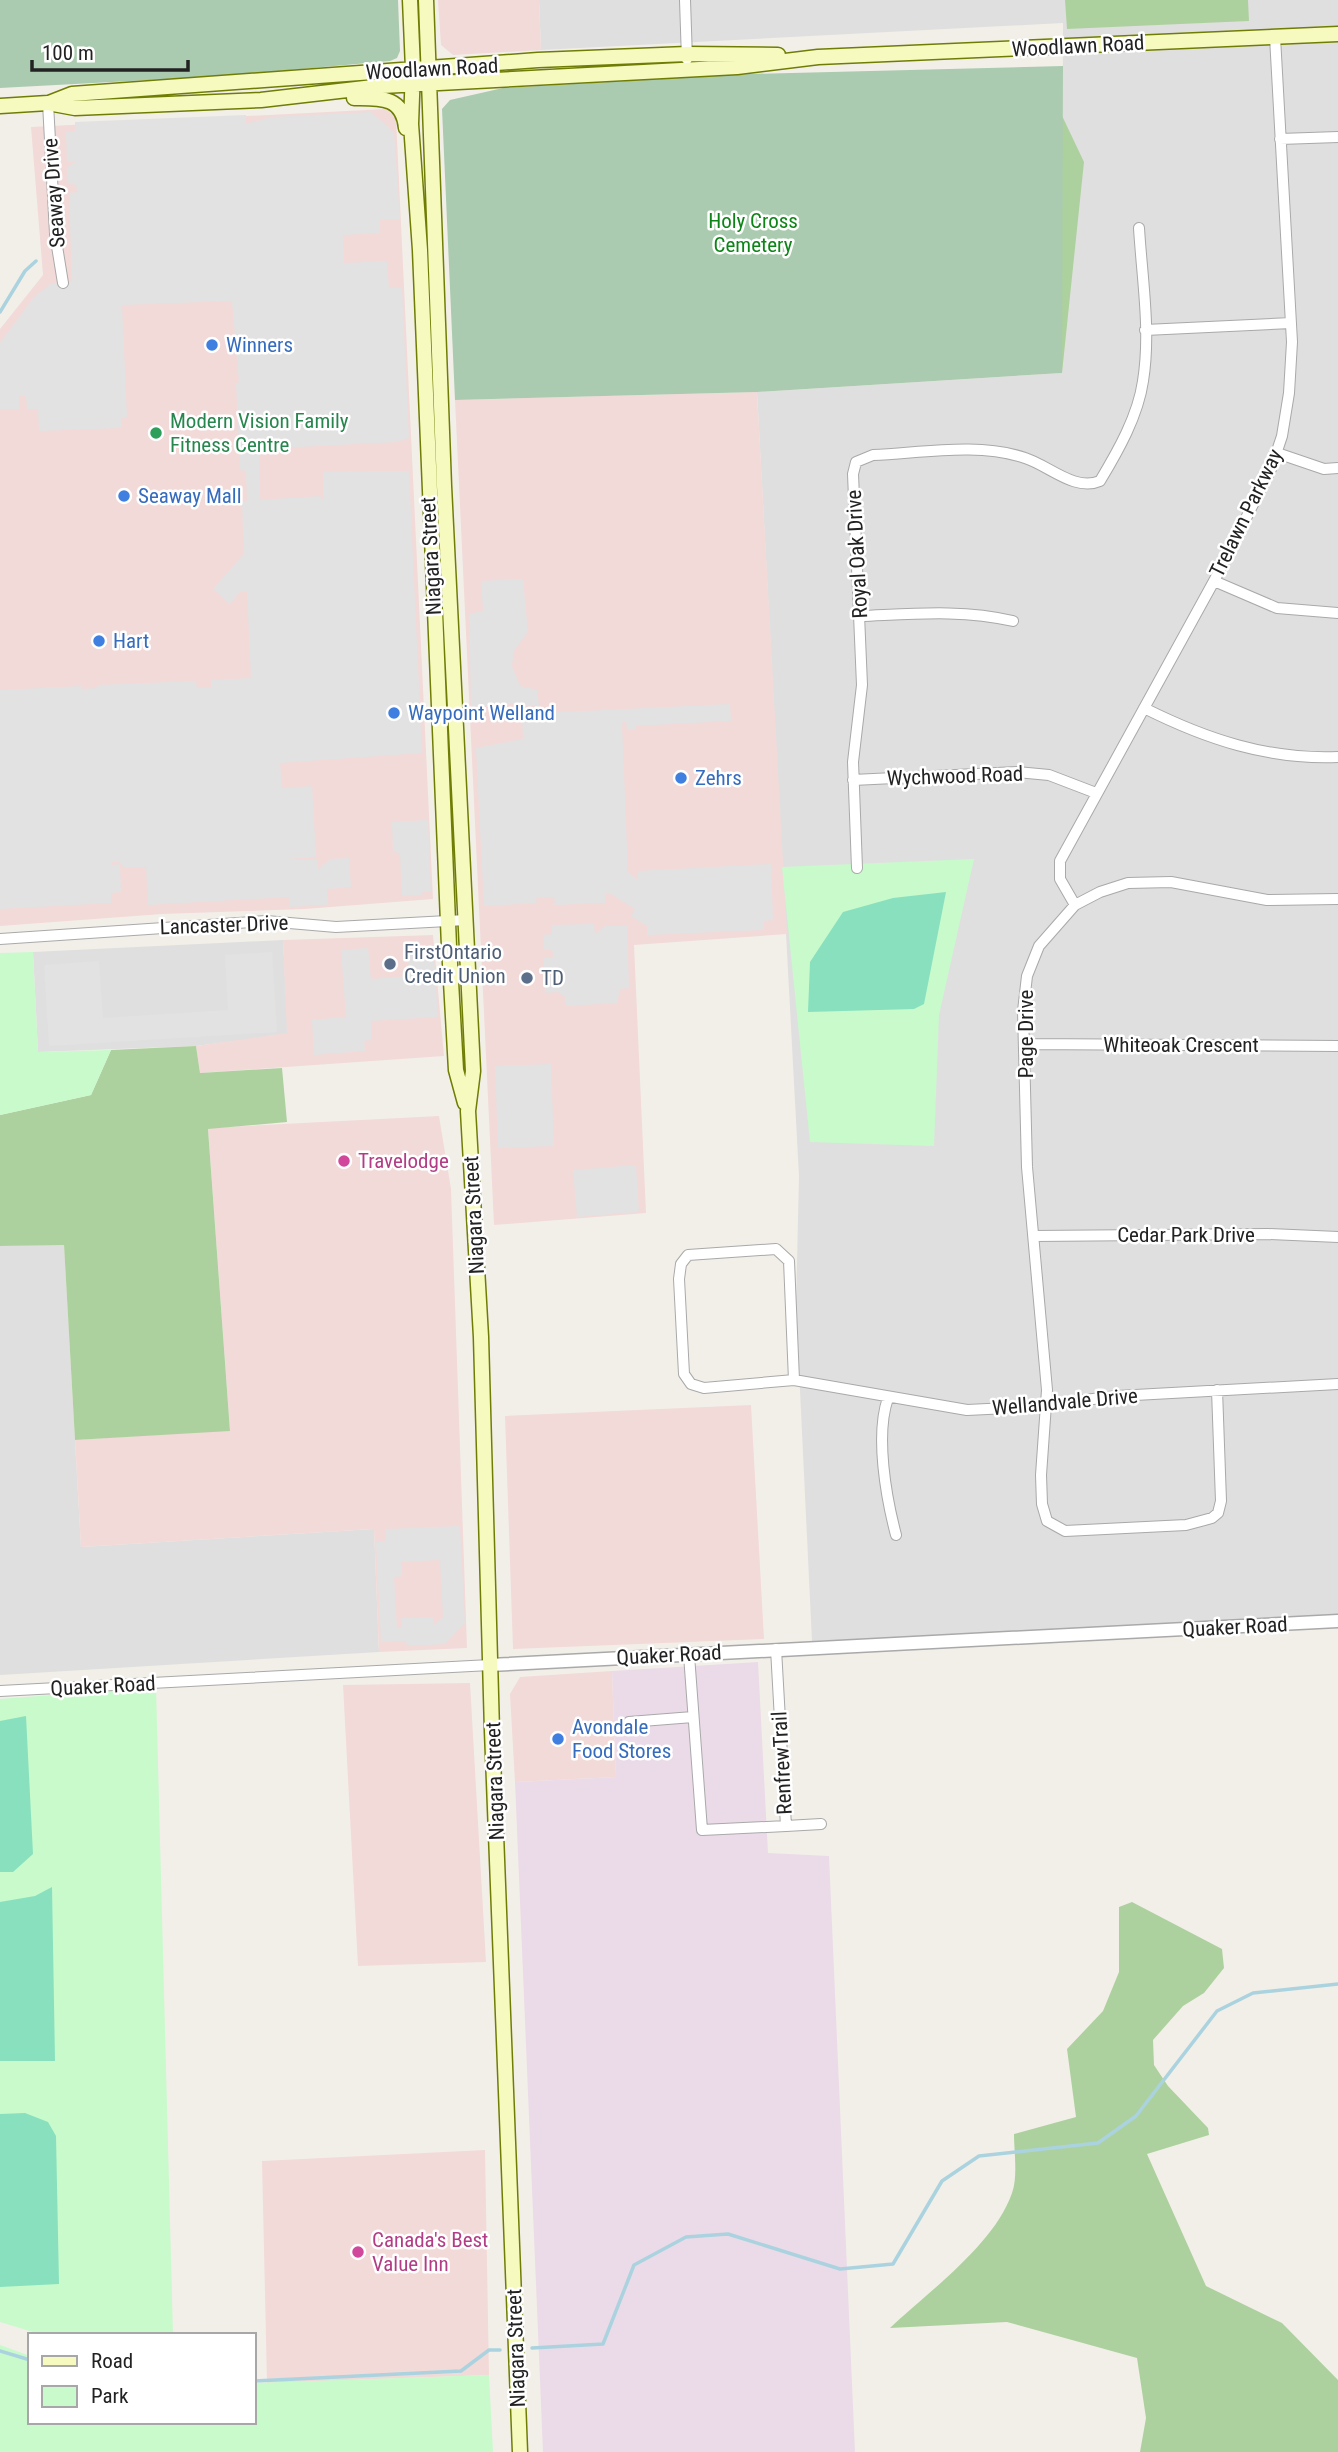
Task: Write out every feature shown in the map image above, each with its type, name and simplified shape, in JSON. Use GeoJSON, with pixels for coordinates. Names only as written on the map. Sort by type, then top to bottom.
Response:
{"type":"FeatureCollection","features":[{"type":"Feature","properties":{"kind":"main road","name":"Niagara Street"},"geometry":{"type":"LineString","coordinates":[[410,0],[414,175],[419,238],[448,921],[456,1070],[468,1111]]}},
{"type":"Feature","properties":{"kind":"main road","name":"Niagara Street"},"geometry":{"type":"LineString","coordinates":[[426,0],[444,486],[473,1071],[468,1111],[481,1348],[490,1665],[520,2452]]}},
{"type":"Feature","properties":{"kind":"main road","name":"Woodlawn Road"},"geometry":{"type":"LineString","coordinates":[[48,103],[72,94],[413,69],[429,76],[687,69],[818,58],[1338,34]]}},
{"type":"Feature","properties":{"kind":"main road","name":"Woodlawn Road"},"geometry":{"type":"LineString","coordinates":[[0,106],[48,103],[75,108],[297,96],[413,85],[429,76],[538,60],[687,54],[818,58]]}},
{"type":"Feature","properties":{"kind":"main road"},"geometry":{"type":"LineString","coordinates":[[297,96],[379,97],[393,101],[405,118],[414,175]]}},
{"type":"Feature","properties":{"kind":"street"},"geometry":{"type":"LineString","coordinates":[[685,0],[687,69]]}},
{"type":"Feature","properties":{"kind":"street","name":"Trelawn Parkway"},"geometry":{"type":"LineString","coordinates":[[1075,905],[1062,885],[1060,861],[1213,581],[1277,453],[1289,393],[1291,323],[1275,37]]}},
{"type":"Feature","properties":{"kind":"street","name":"Seaway Drive"},"geometry":{"type":"LineString","coordinates":[[48,103],[55,234],[63,283]]}},
{"type":"Feature","properties":{"kind":"street"},"geometry":{"type":"LineString","coordinates":[[1280,139],[1338,137]]}},
{"type":"Feature","properties":{"kind":"street","name":"Royal Oak Drive"},"geometry":{"type":"LineString","coordinates":[[857,868],[853,780],[862,685],[853,474],[856,462],[873,454],[988,450],[1023,457],[1077,483],[1094,484],[1100,481],[1138,404],[1143,381],[1146,330],[1139,228]]}},
{"type":"Feature","properties":{"kind":"street"},"geometry":{"type":"LineString","coordinates":[[1146,330],[1291,323]]}},
{"type":"Feature","properties":{"kind":"street"},"geometry":{"type":"LineString","coordinates":[[1277,453],[1324,468],[1338,468]]}},
{"type":"Feature","properties":{"kind":"street"},"geometry":{"type":"LineString","coordinates":[[1213,581],[1277,608],[1338,613]]}},
{"type":"Feature","properties":{"kind":"street"},"geometry":{"type":"LineString","coordinates":[[860,616],[934,612],[988,615],[1013,621]]}},
{"type":"Feature","properties":{"kind":"street"},"geometry":{"type":"LineString","coordinates":[[1144,708],[1188,730],[1249,749],[1293,757],[1338,757]]}},
{"type":"Feature","properties":{"kind":"street","name":"Wychwood Road"},"geometry":{"type":"LineString","coordinates":[[853,780],[1028,773],[1049,775],[1096,793]]}},
{"type":"Feature","properties":{"kind":"street","name":"Page Drive"},"geometry":{"type":"LineString","coordinates":[[1217,1390],[1221,1501],[1218,1513],[1212,1518],[1186,1525],[1065,1531],[1050,1524],[1044,1513],[1041,1494],[1046,1405],[1027,1167],[1023,999],[1030,965],[1050,930],[1075,905],[1113,887],[1149,881],[1256,899],[1338,899]]}},
{"type":"Feature","properties":{"kind":"street","name":"Lancaster Drive"},"geometry":{"type":"LineString","coordinates":[[0,939],[265,921],[336,927],[466,920]]}},
{"type":"Feature","properties":{"kind":"street","name":"Whiteoak Crescent"},"geometry":{"type":"LineString","coordinates":[[1024,1044],[1338,1046]]}},
{"type":"Feature","properties":{"kind":"street","name":"Cedar Park Drive"},"geometry":{"type":"LineString","coordinates":[[1034,1236],[1268,1234],[1338,1237]]}},
{"type":"Feature","properties":{"kind":"street","name":"Wellandvale Drive"},"geometry":{"type":"LineString","coordinates":[[794,1380],[789,1261],[776,1249],[688,1255],[681,1264],[679,1279],[684,1374],[691,1384],[704,1388],[794,1380],[967,1410],[1046,1405],[1117,1396],[1338,1384]]}},
{"type":"Feature","properties":{"kind":"street"},"geometry":{"type":"LineString","coordinates":[[888,1398],[883,1411],[886,1492],[896,1535]]}},
{"type":"Feature","properties":{"kind":"street","name":"Quaker Road"},"geometry":{"type":"LineString","coordinates":[[0,1691],[1338,1621]]}},
{"type":"Feature","properties":{"kind":"street","name":"RenfrewTrail"},"geometry":{"type":"LineString","coordinates":[[690,1655],[702,1830],[786,1826],[776,1649]]}},
{"type":"Feature","properties":{"kind":"street"},"geometry":{"type":"LineString","coordinates":[[629,1722],[693,1717]]}},
{"type":"Feature","properties":{"kind":"street"},"geometry":{"type":"LineString","coordinates":[[786,1826],[821,1824]]}},
{"type":"Feature","properties":{"kind":"shaded area"},"geometry":{"type":"Polygon","coordinates":[[[438,0],[539,0],[541,50],[453,55],[441,45],[438,0]]]}},
{"type":"Feature","properties":{"kind":"shaded area"},"geometry":{"type":"Polygon","coordinates":[[[539,0],[1338,0],[1338,1622],[812,1641],[796,1307],[799,1176],[757,392],[1062,373],[1063,23],[541,50],[539,0]]]}},
{"type":"Feature","properties":{"kind":"shaded area"},"geometry":{"type":"Polygon","coordinates":[[[386,109],[396,118],[433,899],[0,926],[0,329],[43,275],[31,127],[386,109]]]}},
{"type":"Feature","properties":{"kind":"shaded area"},"geometry":{"type":"Polygon","coordinates":[[[371,112],[394,132],[400,219],[380,220],[380,233],[343,235],[344,263],[387,261],[389,288],[402,288],[409,438],[397,442],[259,449],[260,500],[320,496],[323,500],[323,472],[409,471],[422,753],[280,763],[282,788],[312,786],[316,857],[287,859],[317,860],[318,869],[331,859],[349,858],[351,887],[327,889],[328,905],[290,907],[289,897],[148,905],[146,867],[125,868],[119,862],[113,861],[111,865],[120,864],[121,892],[111,893],[111,903],[0,909],[0,690],[82,686],[82,689],[97,688],[98,685],[196,681],[197,688],[211,688],[212,680],[251,678],[247,592],[240,592],[230,604],[213,589],[244,554],[242,502],[247,502],[246,471],[240,470],[236,383],[239,382],[232,301],[122,305],[127,417],[121,418],[121,428],[39,431],[38,409],[27,409],[26,396],[19,396],[19,409],[0,410],[0,343],[34,297],[51,284],[72,282],[69,193],[77,192],[76,185],[68,183],[67,167],[76,162],[67,162],[66,132],[75,131],[75,122],[246,115],[246,124],[271,117],[371,112]]]}},
{"type":"Feature","properties":{"kind":"shaded area"},"geometry":{"type":"Polygon","coordinates":[[[757,392],[787,934],[634,945],[646,1213],[494,1225],[455,400],[757,392]]]}},
{"type":"Feature","properties":{"kind":"shaded area"},"geometry":{"type":"Polygon","coordinates":[[[523,579],[528,632],[514,651],[512,666],[520,686],[537,690],[539,705],[527,706],[524,703],[471,707],[469,614],[483,611],[481,581],[523,579]]]}},
{"type":"Feature","properties":{"kind":"shaded area"},"geometry":{"type":"Polygon","coordinates":[[[730,704],[731,721],[636,726],[636,730],[627,730],[626,721],[622,723],[628,872],[638,880],[638,871],[771,864],[773,920],[764,921],[764,930],[647,935],[647,926],[631,916],[635,909],[609,893],[605,894],[605,903],[555,905],[554,897],[536,898],[537,903],[484,906],[476,748],[523,739],[522,714],[730,704]]]}},
{"type":"Feature","properties":{"kind":"shaded area"},"geometry":{"type":"Polygon","coordinates":[[[428,820],[431,891],[421,895],[402,896],[400,854],[393,851],[392,822],[428,820]]]}},
{"type":"Feature","properties":{"kind":"shaded area"},"geometry":{"type":"Polygon","coordinates":[[[594,924],[595,934],[605,926],[627,926],[629,988],[620,989],[617,1003],[566,1006],[565,997],[558,992],[545,993],[545,976],[554,975],[554,969],[544,969],[544,958],[553,957],[553,954],[552,950],[544,950],[543,935],[552,934],[552,925],[594,924]]]}},
{"type":"Feature","properties":{"kind":"shaded area"},"geometry":{"type":"Polygon","coordinates":[[[433,935],[444,1056],[200,1073],[196,1046],[287,1033],[283,940],[433,935]]]}},
{"type":"Feature","properties":{"kind":"shaded area"},"geometry":{"type":"Polygon","coordinates":[[[283,940],[288,1034],[196,1046],[38,1052],[33,952],[283,940]]]}},
{"type":"Feature","properties":{"kind":"shaded area"},"geometry":{"type":"Polygon","coordinates":[[[368,948],[371,979],[409,976],[408,953],[425,952],[426,956],[434,956],[438,1017],[371,1021],[372,1040],[364,1041],[365,1051],[314,1055],[312,1020],[346,1017],[341,950],[368,948]]]}},
{"type":"Feature","properties":{"kind":"shaded area"},"geometry":{"type":"Polygon","coordinates":[[[272,952],[277,1032],[49,1046],[44,965],[99,961],[103,1018],[228,1010],[225,955],[272,952]]]}},
{"type":"Feature","properties":{"kind":"shaded area"},"geometry":{"type":"Polygon","coordinates":[[[551,1064],[554,1146],[498,1148],[495,1066],[551,1064]]]}},
{"type":"Feature","properties":{"kind":"shaded area"},"geometry":{"type":"Polygon","coordinates":[[[439,1116],[451,1189],[467,1648],[379,1652],[374,1529],[81,1547],[75,1440],[230,1430],[208,1128],[439,1116]]]}},
{"type":"Feature","properties":{"kind":"shaded area"},"geometry":{"type":"Polygon","coordinates":[[[636,1165],[639,1212],[577,1217],[573,1170],[636,1165]]]}},
{"type":"Feature","properties":{"kind":"shaded area"},"geometry":{"type":"Polygon","coordinates":[[[64,1244],[81,1547],[374,1529],[379,1652],[0,1675],[0,1246],[64,1244]]]}},
{"type":"Feature","properties":{"kind":"shaded area"},"geometry":{"type":"Polygon","coordinates":[[[751,1405],[764,1639],[513,1649],[505,1416],[751,1405]]]}},
{"type":"Feature","properties":{"kind":"shaded area"},"geometry":{"type":"Polygon","coordinates":[[[460,1526],[465,1623],[445,1644],[407,1646],[406,1641],[381,1642],[376,1542],[386,1541],[386,1529],[460,1526]],[[440,1560],[401,1562],[402,1576],[394,1577],[397,1628],[402,1627],[402,1618],[433,1617],[434,1625],[443,1617],[440,1560]]]}},
{"type":"Feature","properties":{"kind":"shaded area"},"geometry":{"type":"Polygon","coordinates":[[[758,1662],[768,1853],[829,1856],[855,2452],[543,2452],[515,1782],[616,1777],[612,1671],[758,1662]]]}},
{"type":"Feature","properties":{"kind":"shaded area"},"geometry":{"type":"Polygon","coordinates":[[[612,1671],[616,1777],[515,1782],[510,1694],[520,1677],[612,1671]]]}},
{"type":"Feature","properties":{"kind":"shaded area"},"geometry":{"type":"Polygon","coordinates":[[[470,1683],[486,1962],[358,1966],[343,1685],[470,1683]]]}},
{"type":"Feature","properties":{"kind":"shaded area"},"geometry":{"type":"Polygon","coordinates":[[[485,2150],[489,2375],[267,2383],[262,2161],[485,2150]]]}},
{"type":"Feature","properties":{"kind":"green space"},"geometry":{"type":"Polygon","coordinates":[[[0,0],[398,0],[400,51],[397,58],[390,61],[224,76],[0,88],[0,0]]]}},
{"type":"Feature","properties":{"kind":"green space"},"geometry":{"type":"Polygon","coordinates":[[[1065,0],[1248,0],[1249,21],[1067,29],[1065,0]]]}},
{"type":"Feature","properties":{"kind":"green space","name":"Holy Cross Cemetery"},"geometry":{"type":"Polygon","coordinates":[[[1063,66],[1062,373],[757,392],[455,400],[442,109],[450,100],[503,88],[749,74],[1063,66]]]}},
{"type":"Feature","properties":{"kind":"green space"},"geometry":{"type":"Polygon","coordinates":[[[1056,103],[1084,162],[1062,373],[1041,357],[1056,103]]]}},
{"type":"Feature","properties":{"kind":"green space"},"geometry":{"type":"Polygon","coordinates":[[[974,859],[939,1015],[934,1146],[810,1142],[782,867],[974,859]]]}},
{"type":"Feature","properties":{"kind":"green space"},"geometry":{"type":"Polygon","coordinates":[[[946,892],[924,1004],[914,1009],[808,1012],[810,962],[843,912],[893,898],[946,892]]]}},
{"type":"Feature","properties":{"kind":"green space"},"geometry":{"type":"Polygon","coordinates":[[[33,952],[38,1052],[111,1050],[91,1095],[0,1115],[0,953],[33,952]]]}},
{"type":"Feature","properties":{"kind":"green space"},"geometry":{"type":"Polygon","coordinates":[[[196,1046],[200,1073],[282,1068],[287,1122],[208,1129],[230,1431],[75,1440],[64,1245],[0,1246],[0,1115],[91,1095],[111,1050],[196,1046]]]}},
{"type":"Feature","properties":{"kind":"green space"},"geometry":{"type":"Polygon","coordinates":[[[156,1687],[173,2333],[36,2333],[0,2322],[0,1699],[156,1687]]]}},
{"type":"Feature","properties":{"kind":"green space"},"geometry":{"type":"Polygon","coordinates":[[[26,1716],[33,1854],[13,1872],[0,1872],[0,1721],[26,1716]]]}},
{"type":"Feature","properties":{"kind":"green space"},"geometry":{"type":"Polygon","coordinates":[[[52,1887],[55,2061],[0,2061],[0,1902],[35,1896],[52,1887]]]}},
{"type":"Feature","properties":{"kind":"green space"},"geometry":{"type":"Polygon","coordinates":[[[1132,1902],[1222,1949],[1224,1968],[1204,1993],[1183,2006],[1153,2040],[1154,2065],[1168,2086],[1208,2128],[1209,2135],[1147,2154],[1206,2286],[1282,2323],[1338,2380],[1338,2452],[1140,2452],[1146,2418],[1137,2358],[1007,2322],[890,2328],[959,2266],[991,2231],[1012,2193],[1015,2179],[1014,2134],[1076,2117],[1067,2049],[1103,2011],[1119,1972],[1119,1907],[1132,1902]]]}},
{"type":"Feature","properties":{"kind":"green space"},"geometry":{"type":"Polygon","coordinates":[[[25,2113],[48,2122],[56,2136],[59,2284],[0,2287],[0,2114],[25,2113]]]}},
{"type":"Feature","properties":{"kind":"green space"},"geometry":{"type":"Polygon","coordinates":[[[0,2345],[28,2355],[28,2424],[256,2424],[256,2383],[489,2375],[493,2452],[0,2452],[0,2345]]]}},
{"type":"Feature","properties":{"kind":"waterway"},"geometry":{"type":"LineString","coordinates":[[0,312],[25,271],[36,261]]}},
{"type":"Feature","properties":{"kind":"waterway"},"geometry":{"type":"LineString","coordinates":[[532,2348],[603,2344],[634,2265],[686,2237],[728,2234],[840,2269],[893,2264],[942,2181],[979,2156],[1098,2143],[1136,2116],[1217,2011],[1253,1993],[1338,1984]]}},
{"type":"Feature","properties":{"kind":"waterway"},"geometry":{"type":"LineString","coordinates":[[256,2381],[461,2371],[489,2350],[500,2350]]}},
{"type":"Feature","properties":{"kind":"waterway"},"geometry":{"type":"LineString","coordinates":[[0,2351],[28,2359]]}},
{"type":"Feature","properties":{"kind":"place","name":"Winners"},"geometry":{"type":"Point","coordinates":[212,345]}},
{"type":"Feature","properties":{"kind":"place","name":"Modern Vision Family Fitness Centre"},"geometry":{"type":"Point","coordinates":[156,433]}},
{"type":"Feature","properties":{"kind":"place","name":"Seaway Mall"},"geometry":{"type":"Point","coordinates":[124,496]}},
{"type":"Feature","properties":{"kind":"place","name":"Hart"},"geometry":{"type":"Point","coordinates":[99,641]}},
{"type":"Feature","properties":{"kind":"place","name":"Waypoint Welland"},"geometry":{"type":"Point","coordinates":[394,713]}},
{"type":"Feature","properties":{"kind":"place","name":"Zehrs"},"geometry":{"type":"Point","coordinates":[681,778]}},
{"type":"Feature","properties":{"kind":"place","name":"FirstOntario Credit Union"},"geometry":{"type":"Point","coordinates":[390,964]}},
{"type":"Feature","properties":{"kind":"place","name":"TD"},"geometry":{"type":"Point","coordinates":[527,978]}},
{"type":"Feature","properties":{"kind":"place","name":"Travelodge"},"geometry":{"type":"Point","coordinates":[344,1161]}},
{"type":"Feature","properties":{"kind":"place","name":"Avondale Food Stores"},"geometry":{"type":"Point","coordinates":[558,1739]}},
{"type":"Feature","properties":{"kind":"place","name":"Canada's Best Value Inn"},"geometry":{"type":"Point","coordinates":[358,2252]}}]}
